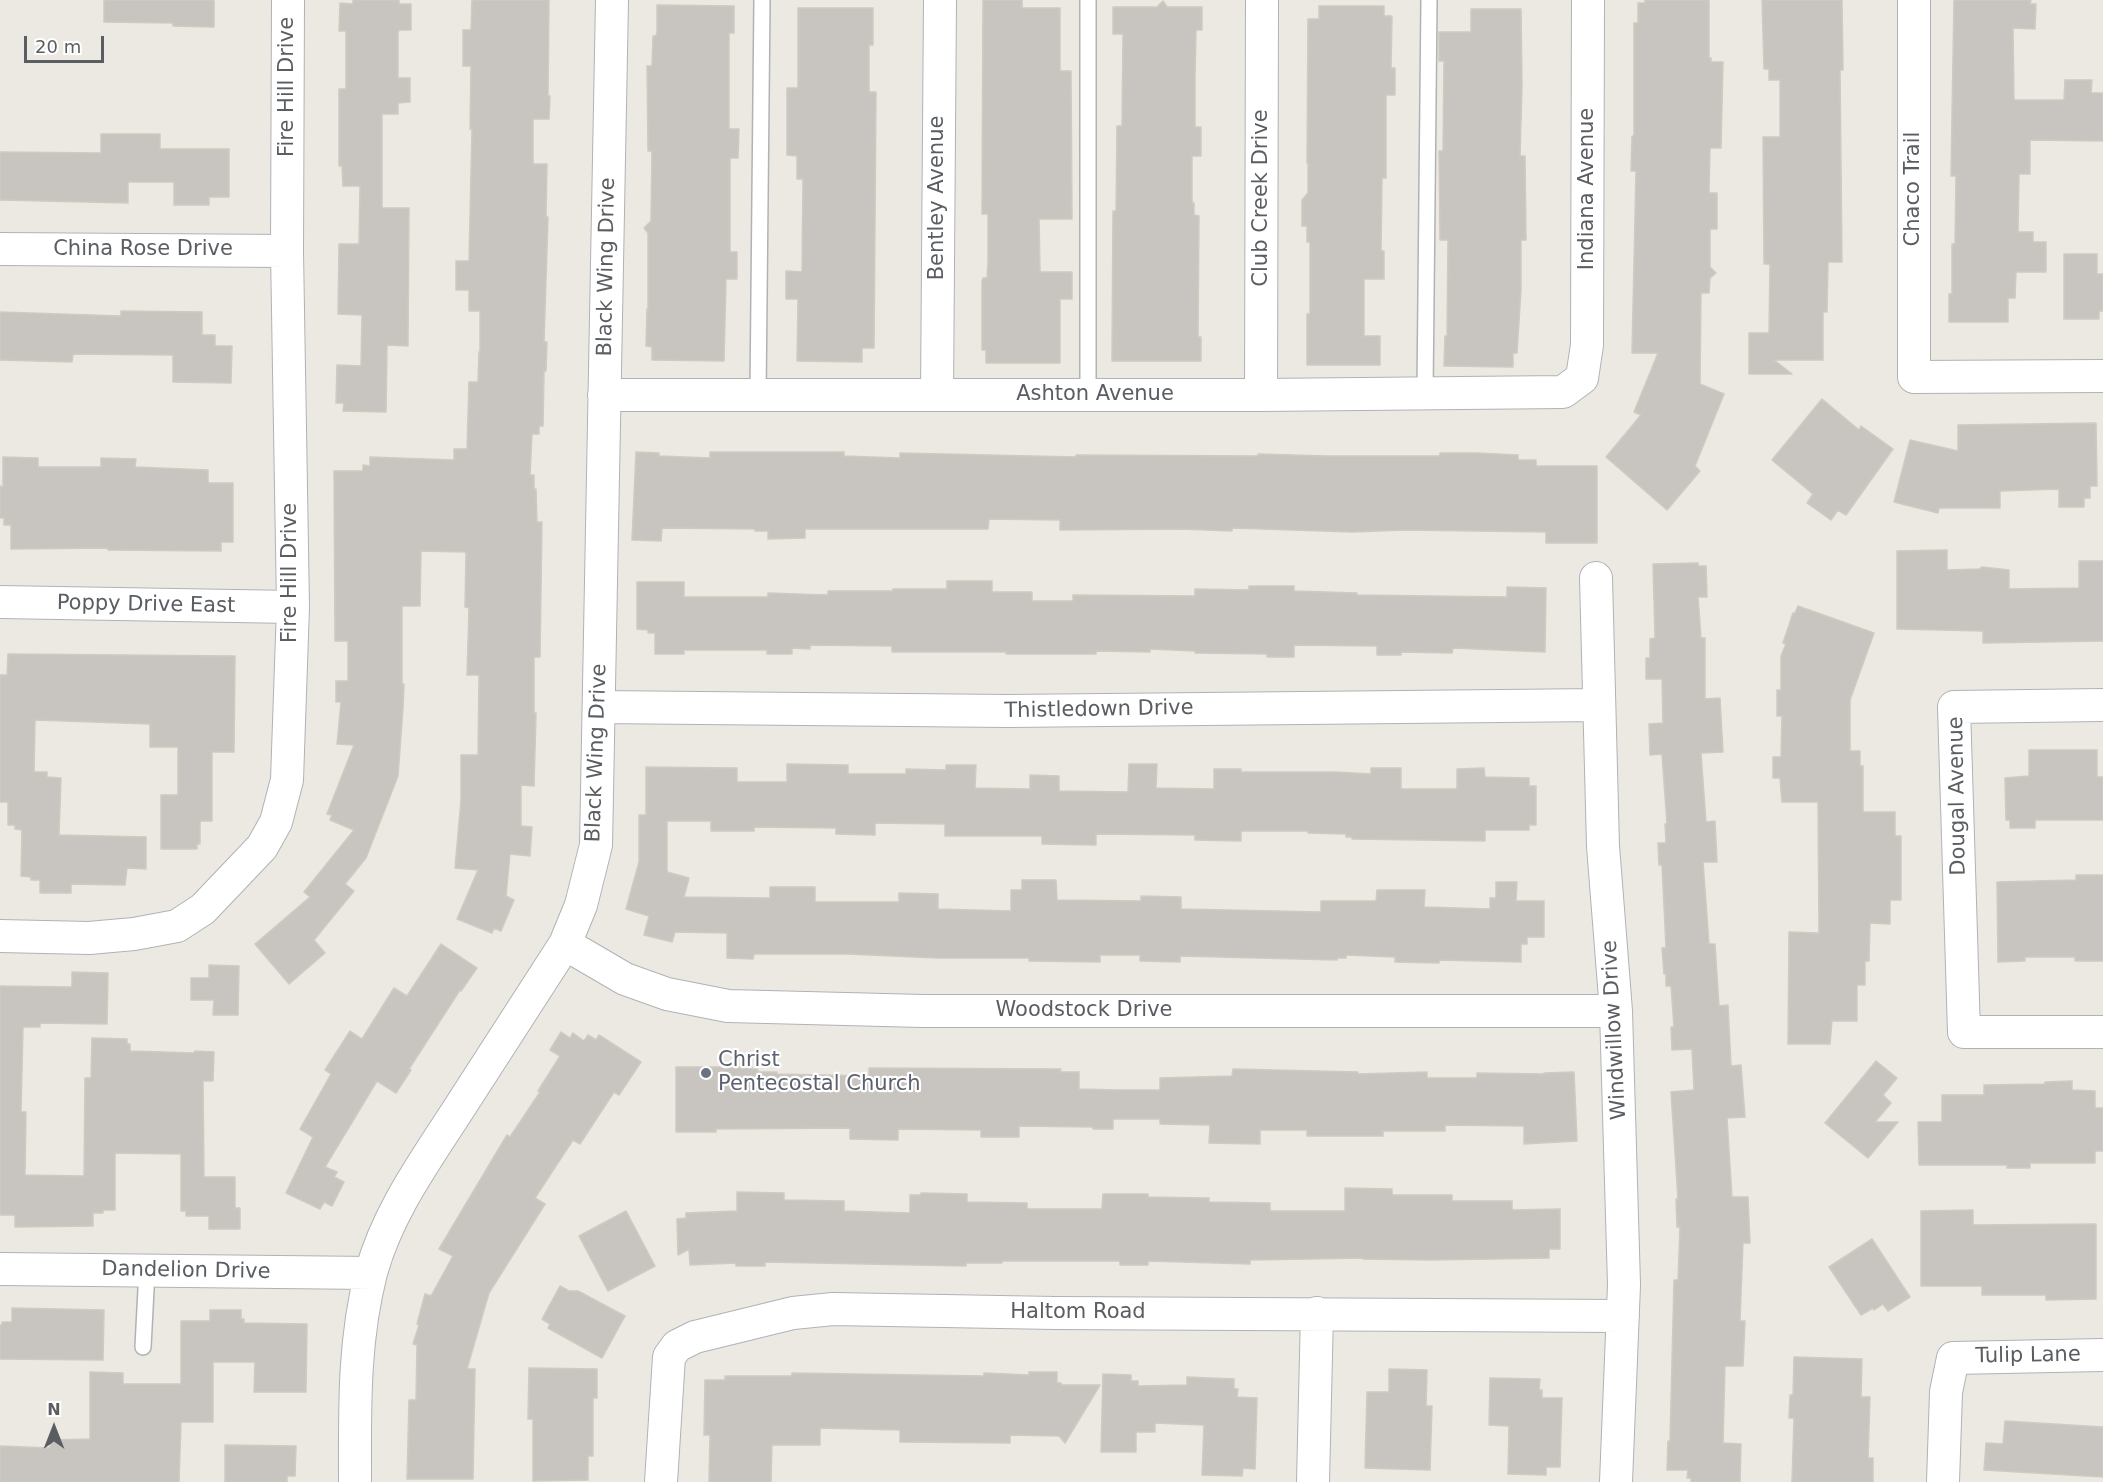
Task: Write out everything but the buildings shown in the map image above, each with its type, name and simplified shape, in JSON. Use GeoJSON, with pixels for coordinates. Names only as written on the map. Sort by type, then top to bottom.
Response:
{"type":"FeatureCollection","features":[{"type":"Feature","properties":{"kind":"street","name":"Fire Hill Drive"},"geometry":{"type":"LineString","coordinates":[[0,936],[89,938],[134,934],[177,926],[203,909],[262,847],[276,822],[287,780],[293,607],[287,250],[288,0]]}},
{"type":"Feature","properties":{"kind":"street","name":"Black Wing Drive"},"geometry":{"type":"LineString","coordinates":[[355,1482],[358,1334],[371,1273],[382,1240],[406,1191],[565,944],[581,905],[596,845],[612,0]]}},
{"type":"Feature","properties":{"kind":"street","name":"Bentley Avenue"},"geometry":{"type":"LineString","coordinates":[[937,395],[940,0]]}},
{"type":"Feature","properties":{"kind":"street","name":"Club Creek Drive"},"geometry":{"type":"LineString","coordinates":[[1261,395],[1262,0]]}},
{"type":"Feature","properties":{"kind":"street","name":"Indiana Avenue"},"geometry":{"type":"LineString","coordinates":[[1582,378],[1587,345],[1587,0]]}},
{"type":"Feature","properties":{"kind":"street","name":"Chaco Trail"},"geometry":{"type":"LineString","coordinates":[[1914,0],[1914,377],[2103,376]]}},
{"type":"Feature","properties":{"kind":"street","name":"China Rose Drive"},"geometry":{"type":"LineString","coordinates":[[0,249],[287,250]]}},
{"type":"Feature","properties":{"kind":"street","name":"Ashton Avenue"},"geometry":{"type":"LineString","coordinates":[[604,395],[1261,395],[1563,392],[1582,378]]}},
{"type":"Feature","properties":{"kind":"street","name":"Windwillow Drive"},"geometry":{"type":"LineString","coordinates":[[1596,578],[1603,846],[1616,1011],[1624,1285],[1616,1482]]}},
{"type":"Feature","properties":{"kind":"street","name":"Poppy Drive East"},"geometry":{"type":"LineString","coordinates":[[0,602],[293,607]]}},
{"type":"Feature","properties":{"kind":"street","name":"Thistledown Drive"},"geometry":{"type":"LineString","coordinates":[[599,707],[1007,711],[1599,705]]}},
{"type":"Feature","properties":{"kind":"street","name":"Dougal Avenue"},"geometry":{"type":"LineString","coordinates":[[2103,705],[1954,707],[1964,1032],[2103,1032]]}},
{"type":"Feature","properties":{"kind":"street","name":"Woodstock Drive"},"geometry":{"type":"LineString","coordinates":[[565,944],[625,979],[667,994],[729,1006],[947,1011],[1616,1011]]}},
{"type":"Feature","properties":{"kind":"street","name":"Dandelion Drive"},"geometry":{"type":"LineString","coordinates":[[0,1269],[371,1273]]}},
{"type":"Feature","properties":{"kind":"street","name":"Haltom Road"},"geometry":{"type":"LineString","coordinates":[[661,1482],[669,1357],[677,1346],[695,1337],[793,1313],[833,1309],[1055,1313],[1623,1316]]}},
{"type":"Feature","properties":{"kind":"street"},"geometry":{"type":"LineString","coordinates":[[1313,1482],[1317,1313]]}},
{"type":"Feature","properties":{"kind":"street","name":"Tulip Lane"},"geometry":{"type":"LineString","coordinates":[[1944,1482],[1946,1392],[1953,1358],[2103,1355]]}},
{"type":"Feature","properties":{"kind":"lane"},"geometry":{"type":"LineString","coordinates":[[758,395],[762,0]]}},
{"type":"Feature","properties":{"kind":"lane"},"geometry":{"type":"LineString","coordinates":[[1088,0],[1088,395]]}},
{"type":"Feature","properties":{"kind":"lane"},"geometry":{"type":"LineString","coordinates":[[1425,393],[1430,0]]}},
{"type":"Feature","properties":{"kind":"lane"},"geometry":{"type":"LineString","coordinates":[[143,1347],[147,1270]]}},
{"type":"Feature","properties":{"kind":"place","name":"Christ Pentecostal Church"},"geometry":{"type":"Point","coordinates":[706,1073]}}]}
